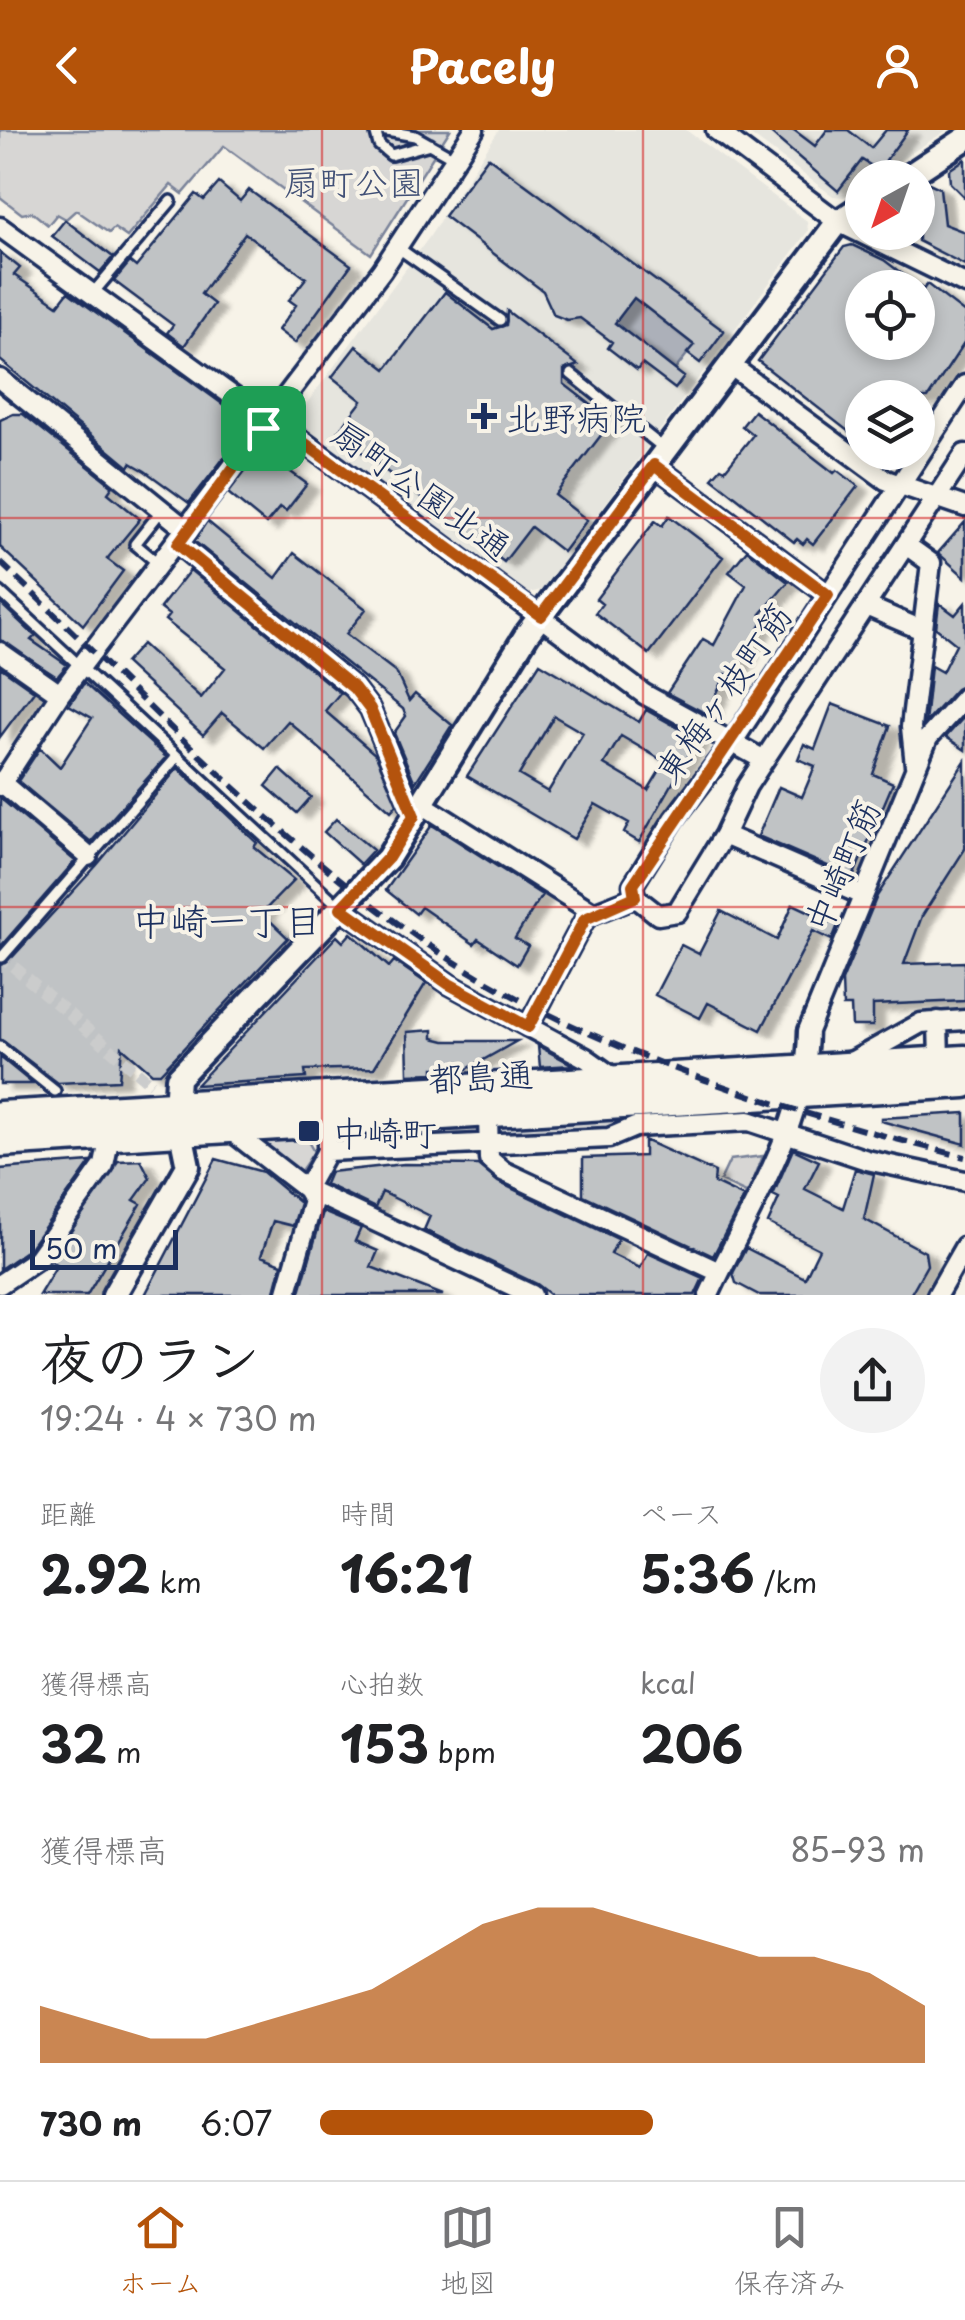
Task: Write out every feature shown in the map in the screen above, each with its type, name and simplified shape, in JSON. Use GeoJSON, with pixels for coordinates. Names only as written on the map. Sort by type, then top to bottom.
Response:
{"type":"FeatureCollection","features":[{"type":"Feature","properties":{"kind":"main road","name":"都島通"},"geometry":{"type":"LineString","coordinates":[[0,1116],[178,1120],[225,1126],[488,1114],[803,1081],[842,1068],[952,1060]]}},
{"type":"Feature","properties":{"kind":"main road","name":"都島通"},"geometry":{"type":"LineString","coordinates":[[0,1142],[110,1136],[178,1120],[617,1080],[965,1084]]}},
{"type":"Feature","properties":{"kind":"street"},"geometry":{"type":"LineString","coordinates":[[88,856],[1,785],[60,694],[183,537],[397,247],[474,130]]}},
{"type":"Feature","properties":{"kind":"street"},"geometry":{"type":"LineString","coordinates":[[716,130],[838,222],[965,284]]}},
{"type":"Feature","properties":{"kind":"street"},"geometry":{"type":"LineString","coordinates":[[933,160],[965,139]]}},
{"type":"Feature","properties":{"kind":"street"},"geometry":{"type":"LineString","coordinates":[[114,1295],[188,1166],[178,1120],[178,1078],[388,858],[541,616],[845,217]]}},
{"type":"Feature","properties":{"kind":"street","name":"扇町公園北通"},"geometry":{"type":"LineString","coordinates":[[0,226],[256,412],[270,418],[644,694],[764,760]]}},
{"type":"Feature","properties":{"kind":"street"},"geometry":{"type":"LineString","coordinates":[[730,364],[899,486],[965,506]]}},
{"type":"Feature","properties":{"kind":"street"},"geometry":{"type":"LineString","coordinates":[[0,379],[162,510],[183,537],[354,688],[370,709],[418,810],[594,912]]}},
{"type":"Feature","properties":{"kind":"street","name":"東梅ヶ枝町筋"},"geometry":{"type":"LineString","coordinates":[[965,385],[732,743],[674,818],[633,885],[635,897],[658,915],[676,912],[764,760],[965,454]]}},
{"type":"Feature","properties":{"kind":"street"},"geometry":{"type":"LineString","coordinates":[[660,458],[828,595]]}},
{"type":"Feature","properties":{"kind":"street"},"geometry":{"type":"LineString","coordinates":[[906,546],[931,563],[911,727],[916,770]]}},
{"type":"Feature","properties":{"kind":"street"},"geometry":{"type":"LineString","coordinates":[[866,606],[922,630]]}},
{"type":"Feature","properties":{"kind":"street"},"geometry":{"type":"LineString","coordinates":[[0,652],[60,694]]}},
{"type":"Feature","properties":{"kind":"street","name":"中崎町筋"},"geometry":{"type":"LineString","coordinates":[[709,1295],[786,1133],[803,1081],[808,1030],[928,738],[965,697]]}},
{"type":"Feature","properties":{"kind":"street"},"geometry":{"type":"LineString","coordinates":[[724,835],[862,895]]}},
{"type":"Feature","properties":{"kind":"street"},"geometry":{"type":"LineString","coordinates":[[528,1027],[585,919],[635,897]]}},
{"type":"Feature","properties":{"kind":"street"},"geometry":{"type":"LineString","coordinates":[[341,908],[449,984],[617,1080]]}},
{"type":"Feature","properties":{"kind":"street"},"geometry":{"type":"LineString","coordinates":[[842,1068],[920,1023],[965,1020]]}},
{"type":"Feature","properties":{"kind":"street"},"geometry":{"type":"LineString","coordinates":[[938,1021],[952,1060]]}},
{"type":"Feature","properties":{"kind":"street"},"geometry":{"type":"LineString","coordinates":[[488,1114],[488,1159],[504,1171],[719,1272]]}},
{"type":"Feature","properties":{"kind":"street"},"geometry":{"type":"LineString","coordinates":[[306,1189],[326,1151],[328,1120]]}},
{"type":"Feature","properties":{"kind":"street"},"geometry":{"type":"LineString","coordinates":[[326,1151],[610,1138],[635,1128],[749,1122],[867,1160],[965,1181]]}},
{"type":"Feature","properties":{"kind":"street"},"geometry":{"type":"LineString","coordinates":[[225,1126],[306,1189],[532,1295]]}},
{"type":"Feature","properties":{"kind":"street"},"geometry":{"type":"LineString","coordinates":[[0,1284],[37,1259],[104,1165],[110,1136]]}},
{"type":"Feature","properties":{"kind":"street"},"geometry":{"type":"LineString","coordinates":[[286,1295],[313,1201],[306,1189]]}},
{"type":"Feature","properties":{"kind":"street"},"geometry":{"type":"LineString","coordinates":[[937,1295],[965,1246]]}},
{"type":"Feature","properties":{"kind":"lane"},"geometry":{"type":"LineString","coordinates":[[430,144],[390,155],[379,145],[378,130],[416,136],[430,144],[454,158]]}},
{"type":"Feature","properties":{"kind":"lane"},"geometry":{"type":"LineString","coordinates":[[94,294],[171,202]]}},
{"type":"Feature","properties":{"kind":"lane"},"geometry":{"type":"LineString","coordinates":[[397,247],[500,320]]}},
{"type":"Feature","properties":{"kind":"lane"},"geometry":{"type":"LineString","coordinates":[[571,374],[660,458]]}},
{"type":"Feature","properties":{"kind":"lane"},"geometry":{"type":"LineString","coordinates":[[160,565],[135,544],[162,510]]}},
{"type":"Feature","properties":{"kind":"lane"},"geometry":{"type":"LineString","coordinates":[[0,592],[341,908]]}},
{"type":"Feature","properties":{"kind":"lane"},"geometry":{"type":"LineString","coordinates":[[2,957],[176,758]]}},
{"type":"Feature","properties":{"kind":"lane"},"geometry":{"type":"LineString","coordinates":[[0,1046],[55,1091]]}},
{"type":"Feature","properties":{"kind":"shaded area"},"geometry":{"type":"Polygon","coordinates":[[[499,130],[686,130],[807,221],[808,231],[541,590],[529,593],[302,427],[299,414],[430,236],[499,130]]]}},
{"type":"Feature","properties":{"kind":"shaded area"},"geometry":{"type":"Polygon","coordinates":[[[744,130],[947,130],[900,160],[845,160],[845,196],[833,196],[744,130]]]}},
{"type":"Feature","properties":{"kind":"shaded area"},"geometry":{"type":"Polygon","coordinates":[[[634,298],[694,345],[675,370],[615,323],[634,298]]]}},
{"type":"Feature","properties":{"kind":"green space","name":"扇町公園"},"geometry":{"type":"Polygon","coordinates":[[[0,130],[450,130],[371,254],[224,146],[183,194],[171,185],[127,237],[114,228],[109,233],[76,210],[66,219],[57,214],[48,225],[32,212],[22,214],[0,197],[0,130]]]}},
{"type":"Feature","properties":{"kind":"green space"},"geometry":{"type":"Polygon","coordinates":[[[678,1115],[678,1119],[612,1130],[496,1135],[495,1127],[678,1115]]]}},
{"type":"Feature","properties":{"kind":"green space"},"geometry":{"type":"Polygon","coordinates":[[[479,1128],[480,1135],[339,1141],[339,1136],[479,1128]]]}},
{"type":"Feature","properties":{"kind":"green space"},"geometry":{"type":"Polygon","coordinates":[[[306,1138],[314,1152],[300,1172],[263,1146],[268,1140],[306,1138]]]}},
{"type":"Feature","properties":{"kind":"green space"},"geometry":{"type":"Polygon","coordinates":[[[763,1156],[748,1194],[720,1181],[730,1160],[763,1156]]]}},
{"type":"Feature","properties":{"kind":"building"},"geometry":{"type":"Polygon","coordinates":[[[767,130],[794,130],[815,146],[827,130],[848,130],[871,148],[886,130],[908,130],[886,160],[845,160],[845,182],[838,191],[767,130]]]}},
{"type":"Feature","properties":{"kind":"building"},"geometry":{"type":"Polygon","coordinates":[[[488,157],[724,331],[700,363],[687,353],[694,345],[634,298],[615,323],[684,377],[675,389],[642,364],[637,370],[608,348],[612,342],[580,318],[567,320],[554,315],[543,291],[444,216],[488,157]]]}},
{"type":"Feature","properties":{"kind":"building"},"geometry":{"type":"Polygon","coordinates":[[[965,159],[965,198],[950,183],[949,170],[965,159]]]}},
{"type":"Feature","properties":{"kind":"building"},"geometry":{"type":"Polygon","coordinates":[[[219,183],[240,201],[249,190],[351,265],[295,343],[278,330],[296,305],[289,300],[306,278],[245,233],[201,294],[214,304],[184,346],[167,333],[173,325],[114,281],[130,262],[136,267],[196,194],[204,200],[219,183]]]}},
{"type":"Feature","properties":{"kind":"building"},"geometry":{"type":"Polygon","coordinates":[[[935,186],[940,188],[944,224],[965,232],[965,265],[935,250],[935,186]]]}},
{"type":"Feature","properties":{"kind":"building"},"geometry":{"type":"Polygon","coordinates":[[[65,220],[113,257],[100,272],[52,236],[65,220]]]}},
{"type":"Feature","properties":{"kind":"building"},"geometry":{"type":"Polygon","coordinates":[[[844,247],[863,250],[897,270],[845,270],[845,360],[935,360],[935,290],[965,313],[965,342],[935,387],[935,380],[845,380],[845,429],[758,361],[844,247]]]}},
{"type":"Feature","properties":{"kind":"building"},"geometry":{"type":"Polygon","coordinates":[[[0,252],[20,268],[14,275],[58,305],[68,292],[250,424],[189,503],[145,471],[131,463],[129,467],[0,360],[0,252]]]}},
{"type":"Feature","properties":{"kind":"building","name":"北野病院"},"geometry":{"type":"Polygon","coordinates":[[[445,292],[493,329],[506,325],[507,311],[578,365],[564,370],[564,384],[612,421],[555,495],[587,520],[563,552],[531,527],[504,562],[337,433],[362,401],[332,377],[356,346],[386,369],[445,292]]]}},
{"type":"Feature","properties":{"kind":"building"},"geometry":{"type":"Polygon","coordinates":[[[754,411],[834,473],[837,470],[858,486],[813,544],[807,539],[803,544],[797,539],[794,542],[712,478],[721,468],[725,470],[753,435],[742,426],[754,411]]]}},
{"type":"Feature","properties":{"kind":"building"},"geometry":{"type":"Polygon","coordinates":[[[23,414],[113,486],[108,493],[140,519],[107,559],[123,571],[83,625],[0,547],[0,420],[23,414]]]}},
{"type":"Feature","properties":{"kind":"building"},"geometry":{"type":"Polygon","coordinates":[[[261,450],[307,484],[286,511],[280,507],[266,524],[228,493],[261,450]]]}},
{"type":"Feature","properties":{"kind":"building"},"geometry":{"type":"Polygon","coordinates":[[[669,516],[723,557],[649,654],[595,613],[602,604],[596,599],[655,521],[662,526],[669,516]]]}},
{"type":"Feature","properties":{"kind":"building"},"geometry":{"type":"Polygon","coordinates":[[[207,521],[276,578],[294,553],[366,609],[346,634],[396,672],[409,701],[415,694],[452,725],[415,783],[394,733],[406,716],[403,709],[194,541],[207,521]]]}},
{"type":"Feature","properties":{"kind":"building"},"geometry":{"type":"Polygon","coordinates":[[[965,522],[965,577],[938,553],[965,522]]]}},
{"type":"Feature","properties":{"kind":"building"},"geometry":{"type":"Polygon","coordinates":[[[747,550],[788,582],[761,614],[766,616],[733,677],[726,674],[707,714],[667,693],[703,639],[714,645],[746,585],[729,572],[747,550]]]}},
{"type":"Feature","properties":{"kind":"building"},"geometry":{"type":"Polygon","coordinates":[[[190,570],[340,693],[325,711],[376,755],[397,804],[391,811],[288,721],[264,748],[222,713],[203,735],[125,663],[142,644],[201,698],[225,668],[165,620],[169,615],[160,608],[190,570]]]}},
{"type":"Feature","properties":{"kind":"building"},"geometry":{"type":"Polygon","coordinates":[[[0,603],[35,636],[31,640],[67,665],[57,677],[0,640],[0,603]]]}},
{"type":"Feature","properties":{"kind":"building"},"geometry":{"type":"Polygon","coordinates":[[[939,603],[955,615],[965,603],[965,685],[956,689],[925,723],[931,666],[942,672],[956,644],[936,628],[939,603]]]}},
{"type":"Feature","properties":{"kind":"building"},"geometry":{"type":"Polygon","coordinates":[[[540,663],[639,722],[646,710],[698,739],[639,842],[624,833],[629,823],[595,804],[574,839],[467,776],[540,663]],[[554,716],[519,775],[548,792],[583,733],[554,716]],[[621,736],[604,764],[648,790],[665,762],[621,736]]]}},
{"type":"Feature","properties":{"kind":"building"},"geometry":{"type":"Polygon","coordinates":[[[0,667],[34,691],[0,737],[0,667]]]}},
{"type":"Feature","properties":{"kind":"building"},"geometry":{"type":"Polygon","coordinates":[[[84,683],[166,757],[91,842],[18,781],[40,748],[60,767],[92,718],[69,705],[84,683]]]}},
{"type":"Feature","properties":{"kind":"building"},"geometry":{"type":"Polygon","coordinates":[[[832,704],[890,726],[873,774],[893,783],[853,877],[758,836],[779,787],[802,797],[815,766],[798,759],[804,744],[815,749],[832,704]]]}},
{"type":"Feature","properties":{"kind":"building"},"geometry":{"type":"Polygon","coordinates":[[[965,716],[965,750],[946,737],[965,716]]]}},
{"type":"Feature","properties":{"kind":"building"},"geometry":{"type":"Polygon","coordinates":[[[965,761],[965,849],[922,916],[904,964],[965,962],[965,1001],[873,1005],[873,1026],[852,1026],[851,1006],[843,1006],[842,981],[877,896],[965,761]]]}},
{"type":"Feature","properties":{"kind":"building"},"geometry":{"type":"Polygon","coordinates":[[[178,768],[257,843],[254,847],[294,880],[262,913],[288,938],[160,1073],[152,1073],[122,1047],[119,1080],[58,1083],[0,1039],[0,965],[8,962],[97,865],[178,768]]]}},
{"type":"Feature","properties":{"kind":"building"},"geometry":{"type":"Polygon","coordinates":[[[280,769],[311,797],[297,813],[266,786],[280,769]]]}},
{"type":"Feature","properties":{"kind":"building"},"geometry":{"type":"Polygon","coordinates":[[[0,798],[75,861],[0,947],[0,798]]]}},
{"type":"Feature","properties":{"kind":"building"},"geometry":{"type":"Polygon","coordinates":[[[336,819],[373,850],[360,864],[324,832],[336,819]]]}},
{"type":"Feature","properties":{"kind":"building"},"geometry":{"type":"Polygon","coordinates":[[[432,825],[542,895],[515,938],[528,946],[517,965],[478,939],[474,944],[421,907],[416,914],[386,890],[432,825]]]}},
{"type":"Feature","properties":{"kind":"building"},"geometry":{"type":"Polygon","coordinates":[[[793,904],[838,925],[832,940],[813,931],[761,1030],[708,1003],[700,1018],[655,995],[681,945],[699,954],[721,911],[777,940],[793,904]]]}},
{"type":"Feature","properties":{"kind":"building"},"geometry":{"type":"Polygon","coordinates":[[[351,933],[389,967],[394,961],[426,983],[374,1068],[305,1070],[306,1078],[196,1085],[337,936],[343,942],[351,933]]]}},
{"type":"Feature","properties":{"kind":"building"},"geometry":{"type":"Polygon","coordinates":[[[433,1030],[433,1038],[445,1041],[517,1041],[467,1069],[434,1068],[434,1073],[408,1074],[407,1032],[433,1030]]]}},
{"type":"Feature","properties":{"kind":"building"},"geometry":{"type":"Polygon","coordinates":[[[538,1046],[573,1065],[540,1067],[538,1046]]]}},
{"type":"Feature","properties":{"kind":"building"},"geometry":{"type":"Polygon","coordinates":[[[0,1057],[33,1084],[0,1084],[0,1057]]]}},
{"type":"Feature","properties":{"kind":"building"},"geometry":{"type":"Polygon","coordinates":[[[965,1113],[965,1144],[881,1121],[881,1118],[965,1113]]]}},
{"type":"Feature","properties":{"kind":"building"},"geometry":{"type":"Polygon","coordinates":[[[644,1140],[715,1172],[714,1183],[744,1197],[713,1256],[583,1195],[583,1158],[644,1156],[644,1140]]]}},
{"type":"Feature","properties":{"kind":"building"},"geometry":{"type":"Polygon","coordinates":[[[793,1149],[819,1161],[805,1189],[843,1208],[855,1169],[874,1174],[864,1219],[925,1252],[927,1265],[910,1295],[759,1295],[736,1283],[733,1273],[746,1248],[805,1278],[819,1249],[768,1223],[779,1198],[773,1195],[793,1149]]]}},
{"type":"Feature","properties":{"kind":"building"},"geometry":{"type":"Polygon","coordinates":[[[216,1159],[263,1172],[300,1203],[293,1226],[273,1221],[261,1256],[282,1264],[274,1295],[145,1295],[216,1159]]]}},
{"type":"Feature","properties":{"kind":"building"},"geometry":{"type":"Polygon","coordinates":[[[141,1160],[150,1178],[134,1200],[141,1204],[87,1295],[39,1295],[57,1265],[51,1261],[118,1161],[141,1160]]]}},
{"type":"Feature","properties":{"kind":"building"},"geometry":{"type":"Polygon","coordinates":[[[91,1162],[29,1249],[0,1269],[0,1169],[91,1162]]]}},
{"type":"Feature","properties":{"kind":"building"},"geometry":{"type":"Polygon","coordinates":[[[404,1164],[478,1165],[498,1182],[618,1239],[611,1254],[640,1268],[648,1253],[703,1278],[695,1295],[551,1295],[537,1284],[424,1230],[430,1216],[382,1192],[375,1208],[325,1184],[330,1172],[404,1164]]]}},
{"type":"Feature","properties":{"kind":"building"},"geometry":{"type":"Polygon","coordinates":[[[323,1212],[361,1228],[355,1241],[378,1251],[371,1267],[443,1295],[299,1295],[323,1212]]]}},
{"type":"Feature","properties":{"kind":"tunnel"},"geometry":{"type":"LineString","coordinates":[[0,955],[151,1084]]}},
{"type":"Feature","properties":{"kind":"railway"},"geometry":{"type":"LineString","coordinates":[[0,562],[208,763],[315,859],[430,946],[490,983],[553,1017],[688,1074],[828,1120],[965,1157]]}},
{"type":"Feature","properties":{"kind":"place","name":"北野病院"},"geometry":{"type":"Point","coordinates":[484,416]}},
{"type":"Feature","properties":{"kind":"place","name":"中崎町"},"geometry":{"type":"Point","coordinates":[309,1131]}},
{"type":"Feature","properties":{"kind":"district","name":"中崎一丁目"},"geometry":{"type":"Point","coordinates":[227,919]}},
{"type":"Feature","properties":{"kind":"route"},"geometry":{"type":"LineString","coordinates":[[270,418],[541,616],[654,465],[828,595],[732,743],[674,818],[633,885],[635,897],[585,919],[528,1027],[449,984],[341,908],[388,858],[414,816],[370,709],[354,688],[178,544],[263,428],[270,418]]}}]}
